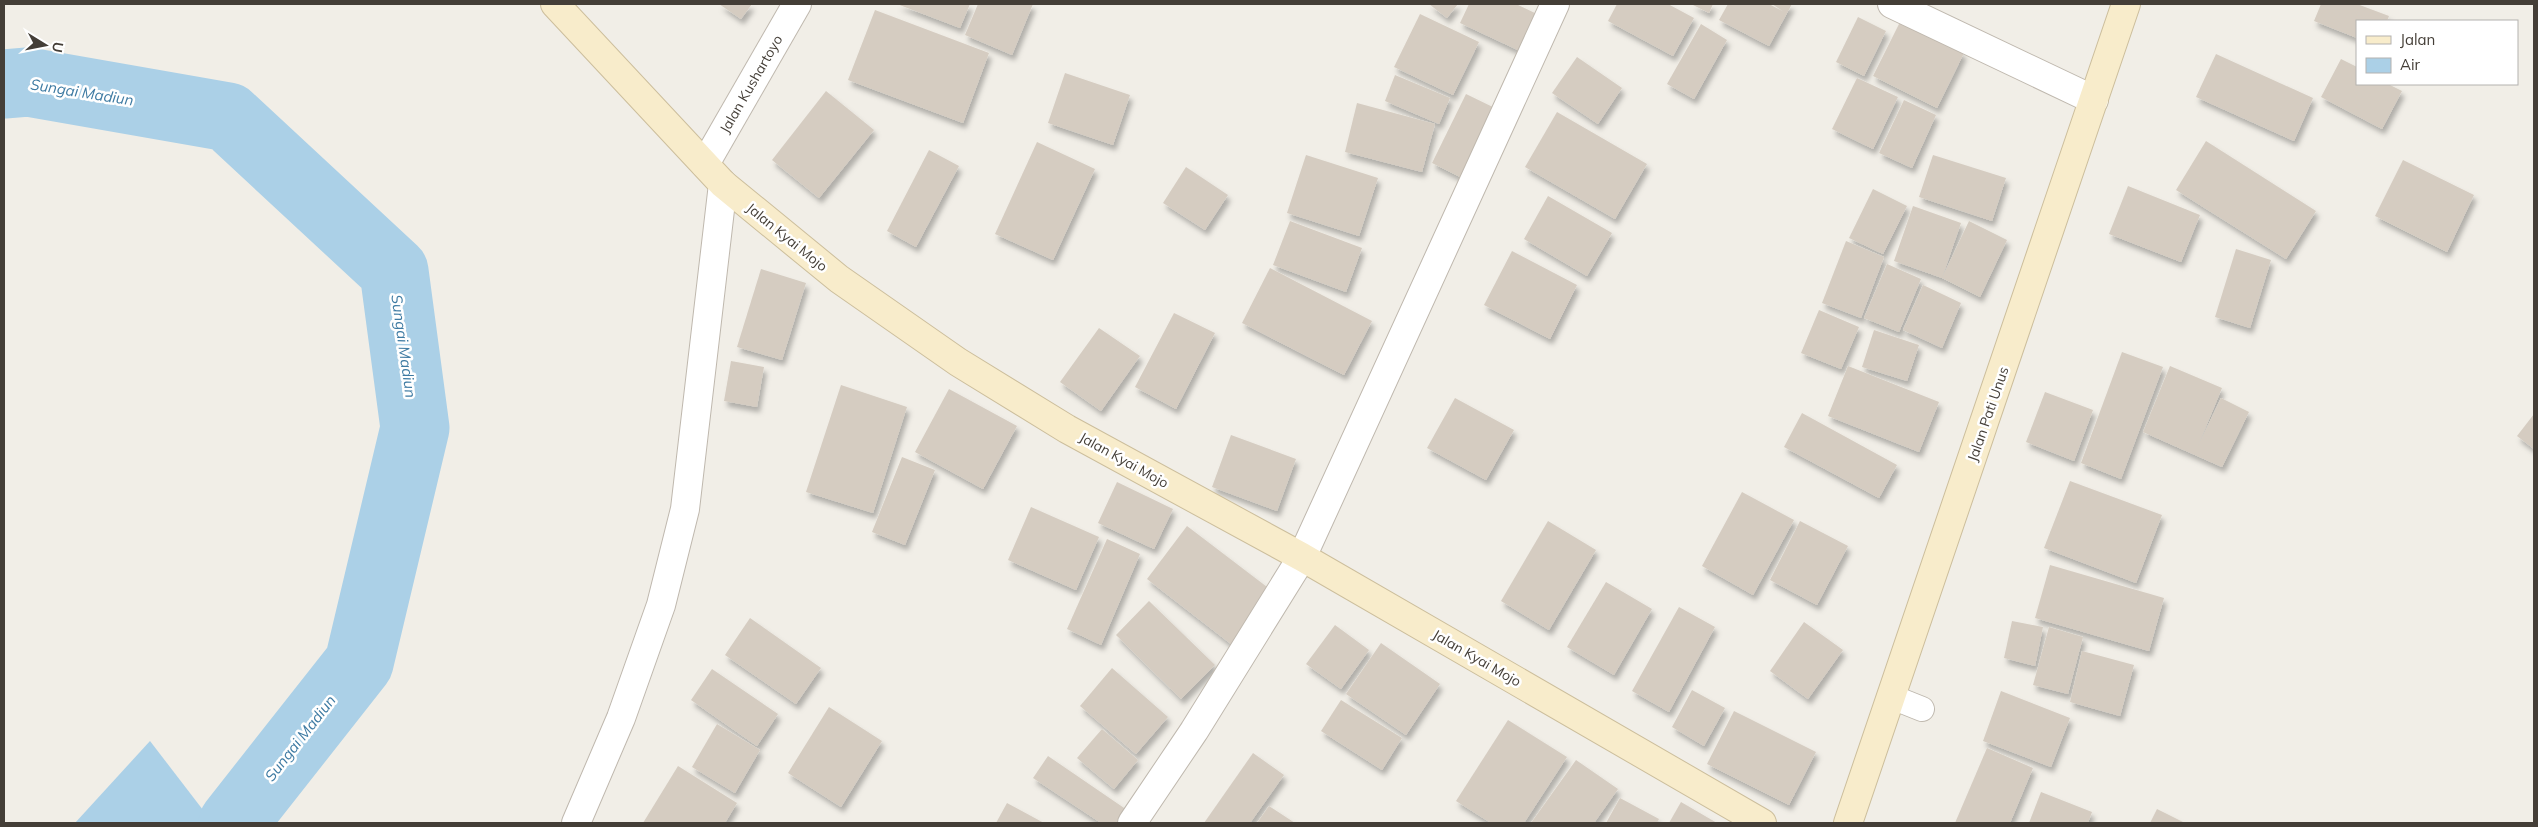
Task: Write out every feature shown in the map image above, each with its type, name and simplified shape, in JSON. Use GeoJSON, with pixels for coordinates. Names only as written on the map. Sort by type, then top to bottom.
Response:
{"type":"FeatureCollection","features":[{"type":"Feature","properties":{"kind":"street","name":"Jalan Kyai Mojo"},"geometry":{"type":"LineString","coordinates":[[554,4],[722,184],[839,279],[958,362],[1067,429],[1302,557],[1762,823]]}},
{"type":"Feature","properties":{"kind":"street","name":"Jalan Kushartoyo"},"geometry":{"type":"LineString","coordinates":[[705,164],[797,4]]}},
{"type":"Feature","properties":{"kind":"street"},"geometry":{"type":"LineString","coordinates":[[1132,823],[1194,731],[1302,557],[1555,4]]}},
{"type":"Feature","properties":{"kind":"street"},"geometry":{"type":"LineString","coordinates":[[1892,4],[2094,100]]}},
{"type":"Feature","properties":{"kind":"street","name":"Jalan Pati Unus"},"geometry":{"type":"LineString","coordinates":[[1848,823],[2126,4]]}},
{"type":"Feature","properties":{"kind":"street"},"geometry":{"type":"LineString","coordinates":[[576,823],[621,718],[661,605],[685,509],[722,184]]}},
{"type":"Feature","properties":{"kind":"lane"},"geometry":{"type":"LineString","coordinates":[[1892,697],[1922,709]]}},
{"type":"Feature","properties":{"kind":"water"},"geometry":{"type":"Polygon","coordinates":[[[150,741],[213,823],[75,823],[150,741]]]}},
{"type":"Feature","properties":{"kind":"building"},"geometry":{"type":"Polygon","coordinates":[[[719,4],[752,4],[741,19],[719,4]]]}},
{"type":"Feature","properties":{"kind":"building"},"geometry":{"type":"Polygon","coordinates":[[[897,4],[970,4],[960,28],[897,4]]]}},
{"type":"Feature","properties":{"kind":"building"},"geometry":{"type":"Polygon","coordinates":[[[978,4],[1033,4],[1012,55],[965,35],[978,4]]]}},
{"type":"Feature","properties":{"kind":"building"},"geometry":{"type":"Polygon","coordinates":[[[1429,4],[1458,4],[1447,18],[1429,4]]]}},
{"type":"Feature","properties":{"kind":"building"},"geometry":{"type":"Polygon","coordinates":[[[1469,4],[1516,4],[1539,15],[1522,52],[1460,23],[1469,4]]]}},
{"type":"Feature","properties":{"kind":"building"},"geometry":{"type":"Polygon","coordinates":[[[1617,4],[1668,4],[1694,18],[1673,56],[1608,21],[1617,4]]]}},
{"type":"Feature","properties":{"kind":"building"},"geometry":{"type":"Polygon","coordinates":[[[1691,4],[1713,4],[1709,13],[1691,4]]]}},
{"type":"Feature","properties":{"kind":"building"},"geometry":{"type":"Polygon","coordinates":[[[1728,4],[1769,4],[1784,12],[1772,4],[1792,4],[1769,46],[1719,20],[1728,4]]]}},
{"type":"Feature","properties":{"kind":"building"},"geometry":{"type":"Polygon","coordinates":[[[2321,4],[2357,4],[2389,16],[2387,20],[2356,20],[2356,38],[2314,21],[2321,4]]]}},
{"type":"Feature","properties":{"kind":"building"},"geometry":{"type":"Polygon","coordinates":[[[875,10],[989,53],[963,123],[848,80],[875,10]]]}},
{"type":"Feature","properties":{"kind":"building"},"geometry":{"type":"Polygon","coordinates":[[[1420,14],[1479,42],[1453,95],[1394,67],[1420,14]]]}},
{"type":"Feature","properties":{"kind":"building"},"geometry":{"type":"Polygon","coordinates":[[[1858,17],[1886,31],[1864,76],[1836,62],[1858,17]]]}},
{"type":"Feature","properties":{"kind":"building"},"geometry":{"type":"Polygon","coordinates":[[[1901,20],[1964,53],[1937,108],[1873,76],[1901,20]]]}},
{"type":"Feature","properties":{"kind":"building"},"geometry":{"type":"Polygon","coordinates":[[[1701,24],[1727,40],[1694,99],[1667,84],[1701,24]]]}},
{"type":"Feature","properties":{"kind":"building"},"geometry":{"type":"Polygon","coordinates":[[[2216,54],[2313,98],[2294,141],[2196,97],[2216,54]]]}},
{"type":"Feature","properties":{"kind":"building"},"geometry":{"type":"Polygon","coordinates":[[[1577,57],[1622,88],[1598,124],[1552,93],[1577,57]]]}},
{"type":"Feature","properties":{"kind":"building"},"geometry":{"type":"Polygon","coordinates":[[[2341,59],[2356,66],[2356,85],[2390,85],[2402,91],[2382,129],[2321,97],[2341,59]]]}},
{"type":"Feature","properties":{"kind":"building"},"geometry":{"type":"Polygon","coordinates":[[[1065,73],[1130,95],[1113,145],[1048,123],[1065,73]]]}},
{"type":"Feature","properties":{"kind":"building"},"geometry":{"type":"Polygon","coordinates":[[[1395,75],[1450,98],[1439,124],[1385,101],[1395,75]]]}},
{"type":"Feature","properties":{"kind":"building"},"geometry":{"type":"Polygon","coordinates":[[[1857,78],[1898,97],[1873,149],[1832,129],[1857,78]]]}},
{"type":"Feature","properties":{"kind":"building"},"geometry":{"type":"Polygon","coordinates":[[[826,91],[874,130],[819,198],[772,160],[826,91]]]}},
{"type":"Feature","properties":{"kind":"building"},"geometry":{"type":"Polygon","coordinates":[[[1466,94],[1503,112],[1470,182],[1432,163],[1466,94]]]}},
{"type":"Feature","properties":{"kind":"building"},"geometry":{"type":"Polygon","coordinates":[[[1904,100],[1936,115],[1912,168],[1879,153],[1904,100]]]}},
{"type":"Feature","properties":{"kind":"building"},"geometry":{"type":"Polygon","coordinates":[[[1357,103],[1435,124],[1422,172],[1345,152],[1357,103]]]}},
{"type":"Feature","properties":{"kind":"building"},"geometry":{"type":"Polygon","coordinates":[[[1557,112],[1647,164],[1615,219],[1525,167],[1557,112]]]}},
{"type":"Feature","properties":{"kind":"building"},"geometry":{"type":"Polygon","coordinates":[[[2206,141],[2316,211],[2286,259],[2176,190],[2206,141]]]}},
{"type":"Feature","properties":{"kind":"building"},"geometry":{"type":"Polygon","coordinates":[[[1037,142],[1095,169],[1053,260],[995,234],[1037,142]]]}},
{"type":"Feature","properties":{"kind":"building"},"geometry":{"type":"Polygon","coordinates":[[[929,150],[959,166],[916,247],[887,231],[929,150]]]}},
{"type":"Feature","properties":{"kind":"building"},"geometry":{"type":"Polygon","coordinates":[[[1306,155],[1378,178],[1359,236],[1287,213],[1306,155]]]}},
{"type":"Feature","properties":{"kind":"building"},"geometry":{"type":"Polygon","coordinates":[[[1933,155],[2006,178],[1992,221],[1919,197],[1933,155]]]}},
{"type":"Feature","properties":{"kind":"building"},"geometry":{"type":"Polygon","coordinates":[[[2403,160],[2474,195],[2447,252],[2375,216],[2403,160]]]}},
{"type":"Feature","properties":{"kind":"building"},"geometry":{"type":"Polygon","coordinates":[[[1186,167],[1228,195],[1205,230],[1163,203],[1186,167]]]}},
{"type":"Feature","properties":{"kind":"building"},"geometry":{"type":"Polygon","coordinates":[[[2128,186],[2200,215],[2181,262],[2109,234],[2128,186]]]}},
{"type":"Feature","properties":{"kind":"building"},"geometry":{"type":"Polygon","coordinates":[[[1873,189],[1907,206],[1883,254],[1849,238],[1873,189]]]}},
{"type":"Feature","properties":{"kind":"building"},"geometry":{"type":"Polygon","coordinates":[[[1548,196],[1612,233],[1587,276],[1524,239],[1548,196]]]}},
{"type":"Feature","properties":{"kind":"building"},"geometry":{"type":"Polygon","coordinates":[[[1913,206],[1961,223],[1942,278],[1894,261],[1913,206]]]}},
{"type":"Feature","properties":{"kind":"building"},"geometry":{"type":"Polygon","coordinates":[[[1290,221],[1362,248],[1346,292],[1273,265],[1290,221]]]}},
{"type":"Feature","properties":{"kind":"building"},"geometry":{"type":"Polygon","coordinates":[[[1969,221],[2007,240],[1980,297],[1942,278],[1969,221]]]}},
{"type":"Feature","properties":{"kind":"building"},"geometry":{"type":"Polygon","coordinates":[[[1846,241],[1884,257],[1861,318],[1822,303],[1846,241]]]}},
{"type":"Feature","properties":{"kind":"building"},"geometry":{"type":"Polygon","coordinates":[[[2236,249],[2271,260],[2250,328],[2215,317],[2236,249]]]}},
{"type":"Feature","properties":{"kind":"building"},"geometry":{"type":"Polygon","coordinates":[[[1512,251],[1577,285],[1550,339],[1484,305],[1512,251]]]}},
{"type":"Feature","properties":{"kind":"building"},"geometry":{"type":"Polygon","coordinates":[[[1887,264],[1921,279],[1899,332],[1864,318],[1887,264]]]}},
{"type":"Feature","properties":{"kind":"building"},"geometry":{"type":"Polygon","coordinates":[[[1270,268],[1372,321],[1344,375],[1242,323],[1270,268]]]}},
{"type":"Feature","properties":{"kind":"building"},"geometry":{"type":"Polygon","coordinates":[[[761,269],[806,283],[782,360],[737,347],[761,269]]]}},
{"type":"Feature","properties":{"kind":"building"},"geometry":{"type":"Polygon","coordinates":[[[1923,285],[1961,303],[1942,348],[1903,330],[1923,285]]]}},
{"type":"Feature","properties":{"kind":"building"},"geometry":{"type":"Polygon","coordinates":[[[1819,310],[1859,327],[1841,369],[1801,353],[1819,310]]]}},
{"type":"Feature","properties":{"kind":"building"},"geometry":{"type":"Polygon","coordinates":[[[1174,313],[1215,333],[1176,409],[1135,387],[1174,313]]]}},
{"type":"Feature","properties":{"kind":"building"},"geometry":{"type":"Polygon","coordinates":[[[1099,328],[1140,356],[1101,411],[1060,382],[1099,328]]]}},
{"type":"Feature","properties":{"kind":"building"},"geometry":{"type":"Polygon","coordinates":[[[1874,330],[1919,345],[1907,381],[1862,367],[1874,330]]]}},
{"type":"Feature","properties":{"kind":"building"},"geometry":{"type":"Polygon","coordinates":[[[2122,352],[2163,367],[2121,479],[2081,463],[2122,352]]]}},
{"type":"Feature","properties":{"kind":"building"},"geometry":{"type":"Polygon","coordinates":[[[731,361],[764,367],[757,407],[724,401],[731,361]]]}},
{"type":"Feature","properties":{"kind":"building"},"geometry":{"type":"Polygon","coordinates":[[[1848,366],[1939,402],[1919,452],[1828,416],[1848,366]]]}},
{"type":"Feature","properties":{"kind":"building"},"geometry":{"type":"Polygon","coordinates":[[[2170,366],[2222,388],[2198,446],[2221,398],[2249,412],[2222,467],[2143,432],[2170,366]]]}},
{"type":"Feature","properties":{"kind":"building"},"geometry":{"type":"Polygon","coordinates":[[[841,385],[907,407],[873,513],[806,492],[841,385]]]}},
{"type":"Feature","properties":{"kind":"building"},"geometry":{"type":"Polygon","coordinates":[[[949,389],[1017,426],[983,489],[915,452],[949,389]]]}},
{"type":"Feature","properties":{"kind":"building"},"geometry":{"type":"Polygon","coordinates":[[[2045,392],[2093,410],[2074,461],[2026,442],[2045,392]]]}},
{"type":"Feature","properties":{"kind":"building"},"geometry":{"type":"Polygon","coordinates":[[[1455,398],[1514,430],[1486,480],[1427,448],[1455,398]]]}},
{"type":"Feature","properties":{"kind":"building"},"geometry":{"type":"Polygon","coordinates":[[[1802,413],[1897,465],[1879,498],[1784,447],[1802,413]]]}},
{"type":"Feature","properties":{"kind":"building"},"geometry":{"type":"Polygon","coordinates":[[[2534,414],[2534,449],[2517,436],[2534,414]]]}},
{"type":"Feature","properties":{"kind":"building"},"geometry":{"type":"Polygon","coordinates":[[[1231,435],[1296,459],[1277,511],[1212,487],[1231,435]]]}},
{"type":"Feature","properties":{"kind":"building"},"geometry":{"type":"Polygon","coordinates":[[[902,457],[935,470],[905,545],[872,532],[902,457]]]}},
{"type":"Feature","properties":{"kind":"building"},"geometry":{"type":"Polygon","coordinates":[[[2070,481],[2162,515],[2136,583],[2044,548],[2070,481]]]}},
{"type":"Feature","properties":{"kind":"building"},"geometry":{"type":"Polygon","coordinates":[[[1117,482],[1173,509],[1154,549],[1098,523],[1117,482]]]}},
{"type":"Feature","properties":{"kind":"building"},"geometry":{"type":"Polygon","coordinates":[[[1742,492],[1794,520],[1753,595],[1702,566],[1742,492]]]}},
{"type":"Feature","properties":{"kind":"building"},"geometry":{"type":"Polygon","coordinates":[[[1031,507],[1099,537],[1076,590],[1008,560],[1031,507]]]}},
{"type":"Feature","properties":{"kind":"building"},"geometry":{"type":"Polygon","coordinates":[[[1548,521],[1596,550],[1549,630],[1501,601],[1548,521]]]}},
{"type":"Feature","properties":{"kind":"building"},"geometry":{"type":"Polygon","coordinates":[[[1800,521],[1848,546],[1817,605],[1770,580],[1800,521]]]}},
{"type":"Feature","properties":{"kind":"building"},"geometry":{"type":"Polygon","coordinates":[[[1187,526],[1271,590],[1231,644],[1147,579],[1187,526]]]}},
{"type":"Feature","properties":{"kind":"building"},"geometry":{"type":"Polygon","coordinates":[[[1107,539],[1140,554],[1101,645],[1067,629],[1107,539]]]}},
{"type":"Feature","properties":{"kind":"building"},"geometry":{"type":"Polygon","coordinates":[[[2050,565],[2164,598],[2149,651],[2035,618],[2050,565]]]}},
{"type":"Feature","properties":{"kind":"building"},"geometry":{"type":"Polygon","coordinates":[[[1606,582],[1652,609],[1614,675],[1567,647],[1606,582]]]}},
{"type":"Feature","properties":{"kind":"building"},"geometry":{"type":"Polygon","coordinates":[[[1149,601],[1215,665],[1181,699],[1116,635],[1149,601]]]}},
{"type":"Feature","properties":{"kind":"building"},"geometry":{"type":"Polygon","coordinates":[[[1679,607],[1715,627],[1669,712],[1632,691],[1679,607]]]}},
{"type":"Feature","properties":{"kind":"building"},"geometry":{"type":"Polygon","coordinates":[[[750,618],[821,668],[796,704],[725,655],[750,618]]]}},
{"type":"Feature","properties":{"kind":"building"},"geometry":{"type":"Polygon","coordinates":[[[2012,621],[2043,627],[2035,666],[2004,658],[2012,621]]]}},
{"type":"Feature","properties":{"kind":"building"},"geometry":{"type":"Polygon","coordinates":[[[1804,622],[1843,650],[1808,699],[1770,671],[1804,622]]]}},
{"type":"Feature","properties":{"kind":"building"},"geometry":{"type":"Polygon","coordinates":[[[1335,625],[1369,650],[1341,689],[1306,664],[1335,625]]]}},
{"type":"Feature","properties":{"kind":"building"},"geometry":{"type":"Polygon","coordinates":[[[2049,627],[2083,637],[2068,694],[2033,685],[2049,627]]]}},
{"type":"Feature","properties":{"kind":"building"},"geometry":{"type":"Polygon","coordinates":[[[1381,643],[1440,684],[1406,735],[1346,694],[1381,643]]]}},
{"type":"Feature","properties":{"kind":"building"},"geometry":{"type":"Polygon","coordinates":[[[2082,651],[2134,665],[2120,716],[2070,702],[2082,651]]]}},
{"type":"Feature","properties":{"kind":"building"},"geometry":{"type":"Polygon","coordinates":[[[1112,668],[1168,717],[1136,754],[1080,706],[1112,668]]]}},
{"type":"Feature","properties":{"kind":"building"},"geometry":{"type":"Polygon","coordinates":[[[712,669],[778,714],[757,746],[691,700],[712,669]]]}},
{"type":"Feature","properties":{"kind":"building"},"geometry":{"type":"Polygon","coordinates":[[[1692,690],[1725,708],[1704,746],[1672,727],[1692,690]]]}},
{"type":"Feature","properties":{"kind":"building"},"geometry":{"type":"Polygon","coordinates":[[[2001,691],[2070,718],[2051,767],[1983,741],[2001,691]]]}},
{"type":"Feature","properties":{"kind":"building"},"geometry":{"type":"Polygon","coordinates":[[[1341,700],[1402,738],[1382,770],[1321,731],[1341,700]]]}},
{"type":"Feature","properties":{"kind":"building"},"geometry":{"type":"Polygon","coordinates":[[[829,707],[882,741],[841,807],[788,773],[829,707]]]}},
{"type":"Feature","properties":{"kind":"building"},"geometry":{"type":"Polygon","coordinates":[[[1734,711],[1816,752],[1789,805],[1707,764],[1734,711]]]}},
{"type":"Feature","properties":{"kind":"building"},"geometry":{"type":"Polygon","coordinates":[[[1508,720],[1567,757],[1524,823],[1491,823],[1456,801],[1508,720]]]}},
{"type":"Feature","properties":{"kind":"building"},"geometry":{"type":"Polygon","coordinates":[[[717,724],[760,750],[735,793],[692,767],[717,724]]]}},
{"type":"Feature","properties":{"kind":"building"},"geometry":{"type":"Polygon","coordinates":[[[1102,729],[1138,760],[1114,789],[1077,758],[1102,729]]]}},
{"type":"Feature","properties":{"kind":"building"},"geometry":{"type":"Polygon","coordinates":[[[1987,748],[2033,768],[2010,823],[1955,823],[1987,748]]]}},
{"type":"Feature","properties":{"kind":"building"},"geometry":{"type":"Polygon","coordinates":[[[1253,753],[1284,775],[1250,823],[1204,823],[1253,753]]]}},
{"type":"Feature","properties":{"kind":"building"},"geometry":{"type":"Polygon","coordinates":[[[1048,756],[1127,810],[1118,823],[1101,823],[1033,778],[1048,756]]]}},
{"type":"Feature","properties":{"kind":"building"},"geometry":{"type":"Polygon","coordinates":[[[1576,760],[1618,789],[1594,823],[1531,823],[1576,760]]]}},
{"type":"Feature","properties":{"kind":"building"},"geometry":{"type":"Polygon","coordinates":[[[678,766],[737,803],[725,823],[643,823],[678,766]]]}},
{"type":"Feature","properties":{"kind":"building"},"geometry":{"type":"Polygon","coordinates":[[[2041,792],[2092,812],[2088,823],[2029,823],[2041,792]]]}},
{"type":"Feature","properties":{"kind":"building"},"geometry":{"type":"Polygon","coordinates":[[[1620,798],[1659,819],[1657,823],[1606,823],[1620,798]]]}},
{"type":"Feature","properties":{"kind":"building"},"geometry":{"type":"Polygon","coordinates":[[[1681,802],[1717,823],[1669,823],[1681,802]]]}},
{"type":"Feature","properties":{"kind":"building"},"geometry":{"type":"Polygon","coordinates":[[[1007,803],[1044,823],[996,823],[1007,803]]]}},
{"type":"Feature","properties":{"kind":"building"},"geometry":{"type":"Polygon","coordinates":[[[1269,806],[1295,823],[1257,823],[1269,806]]]}},
{"type":"Feature","properties":{"kind":"building"},"geometry":{"type":"Polygon","coordinates":[[[2157,809],[2185,823],[2150,823],[2157,809]]]}},
{"type":"Feature","properties":{"kind":"waterway","name":"Sungai Madiun"},"geometry":{"type":"LineString","coordinates":[[4,84],[28,82],[228,117],[394,271],[415,428],[359,663],[233,823]]}}]}
